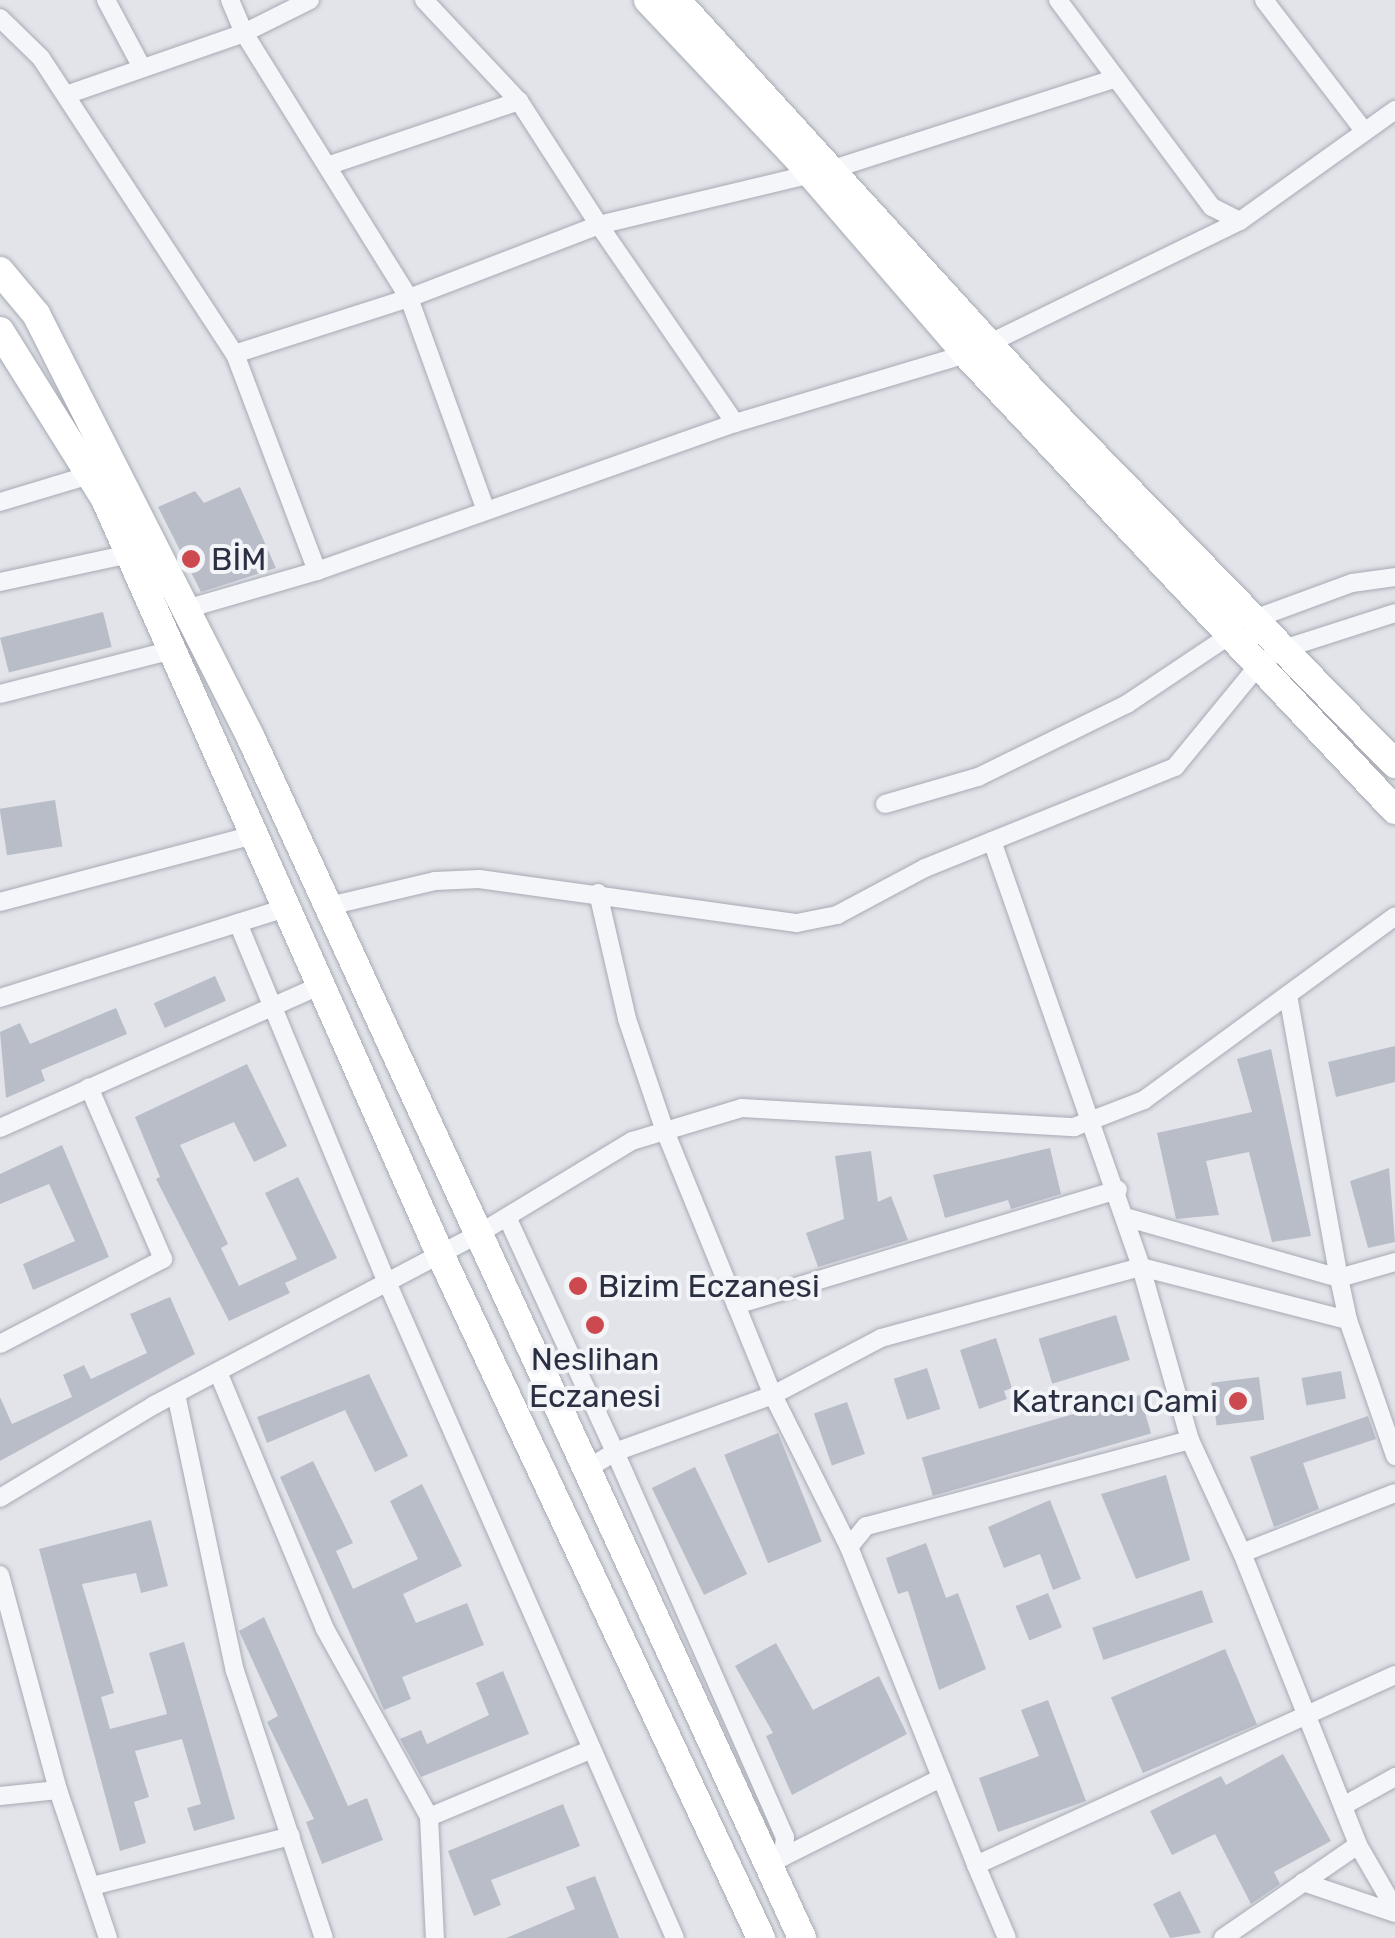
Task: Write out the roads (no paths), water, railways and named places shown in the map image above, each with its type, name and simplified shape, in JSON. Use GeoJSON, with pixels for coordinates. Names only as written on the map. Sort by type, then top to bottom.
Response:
{"type":"FeatureCollection","features":[{"type":"Feature","properties":{"kind":"main road"},"geometry":{"type":"LineString","coordinates":[[648,0],[822,172]]}},
{"type":"Feature","properties":{"kind":"main road"},"geometry":{"type":"LineString","coordinates":[[676,0],[1231,637],[1269,658],[1395,764]]}},
{"type":"Feature","properties":{"kind":"main road"},"geometry":{"type":"LineString","coordinates":[[0,272],[36,314],[186,609],[329,906],[802,1938]]}},
{"type":"Feature","properties":{"kind":"main road"},"geometry":{"type":"LineString","coordinates":[[0,331],[90,475],[129,554],[440,1254],[761,1938]]}},
{"type":"Feature","properties":{"kind":"main road"},"geometry":{"type":"LineString","coordinates":[[979,348],[1254,619],[1269,658],[1395,810]]}},
{"type":"Feature","properties":{"kind":"street"},"geometry":{"type":"LineString","coordinates":[[106,0],[140,64]]}},
{"type":"Feature","properties":{"kind":"street"},"geometry":{"type":"LineString","coordinates":[[230,0],[244,33],[409,298],[486,511]]}},
{"type":"Feature","properties":{"kind":"street"},"geometry":{"type":"LineString","coordinates":[[66,96],[140,64],[244,33],[310,0]]}},
{"type":"Feature","properties":{"kind":"street"},"geometry":{"type":"LineString","coordinates":[[424,0],[519,102],[734,423]]}},
{"type":"Feature","properties":{"kind":"street"},"geometry":{"type":"LineString","coordinates":[[1058,0],[1212,207],[1240,222]]}},
{"type":"Feature","properties":{"kind":"street"},"geometry":{"type":"LineString","coordinates":[[1264,0],[1362,128]]}},
{"type":"Feature","properties":{"kind":"street"},"geometry":{"type":"LineString","coordinates":[[0,18],[41,58],[235,354],[317,571]]}},
{"type":"Feature","properties":{"kind":"street"},"geometry":{"type":"LineString","coordinates":[[235,354],[409,298],[599,225],[822,172],[1114,79]]}},
{"type":"Feature","properties":{"kind":"street"},"geometry":{"type":"LineString","coordinates":[[327,166],[519,102]]}},
{"type":"Feature","properties":{"kind":"street"},"geometry":{"type":"LineString","coordinates":[[186,609],[317,571],[734,423],[979,348],[1240,222],[1362,128],[1395,110]]}},
{"type":"Feature","properties":{"kind":"street"},"geometry":{"type":"LineString","coordinates":[[0,502],[90,475]]}},
{"type":"Feature","properties":{"kind":"street"},"geometry":{"type":"LineString","coordinates":[[0,582],[129,554]]}},
{"type":"Feature","properties":{"kind":"street"},"geometry":{"type":"LineString","coordinates":[[885,804],[978,777],[1127,704],[1254,619],[1352,583],[1395,577]]}},
{"type":"Feature","properties":{"kind":"street"},"geometry":{"type":"LineString","coordinates":[[329,906],[435,880],[598,893],[797,923],[837,914],[992,841],[1175,767],[1269,658],[1395,614]]}},
{"type":"Feature","properties":{"kind":"street"},"geometry":{"type":"LineString","coordinates":[[0,694],[172,650]]}},
{"type":"Feature","properties":{"kind":"street"},"geometry":{"type":"LineString","coordinates":[[0,902],[254,835]]}},
{"type":"Feature","properties":{"kind":"street"},"geometry":{"type":"LineString","coordinates":[[992,841],[1034,976],[1128,1218],[1190,1440],[1242,1553],[1358,1845],[1395,1911]]}},
{"type":"Feature","properties":{"kind":"street"},"geometry":{"type":"LineString","coordinates":[[598,893],[628,1019],[665,1131],[773,1395],[849,1547],[1007,1938]]}},
{"type":"Feature","properties":{"kind":"street"},"geometry":{"type":"LineString","coordinates":[[0,998],[289,907]]}},
{"type":"Feature","properties":{"kind":"street"},"geometry":{"type":"LineString","coordinates":[[0,1498],[176,1394],[480,1234],[632,1141],[742,1108],[953,1124],[1074,1127],[1144,1100],[1395,916]]}},
{"type":"Feature","properties":{"kind":"street"},"geometry":{"type":"LineString","coordinates":[[238,923],[387,1282],[674,1938]]}},
{"type":"Feature","properties":{"kind":"street"},"geometry":{"type":"LineString","coordinates":[[0,1128],[321,985]]}},
{"type":"Feature","properties":{"kind":"street"},"geometry":{"type":"LineString","coordinates":[[1288,995],[1348,1320],[1395,1456]]}},
{"type":"Feature","properties":{"kind":"street"},"geometry":{"type":"LineString","coordinates":[[0,1344],[163,1258],[89,1087]]}},
{"type":"Feature","properties":{"kind":"street"},"geometry":{"type":"LineString","coordinates":[[736,1305],[1118,1190]]}},
{"type":"Feature","properties":{"kind":"street"},"geometry":{"type":"LineString","coordinates":[[507,1217],[785,1836],[783,1857],[941,1778]]}},
{"type":"Feature","properties":{"kind":"street"},"geometry":{"type":"LineString","coordinates":[[1128,1218],[1339,1278],[1395,1262]]}},
{"type":"Feature","properties":{"kind":"street"},"geometry":{"type":"LineString","coordinates":[[588,1468],[614,1452],[773,1395],[881,1338],[1141,1267],[1348,1320]]}},
{"type":"Feature","properties":{"kind":"street"},"geometry":{"type":"LineString","coordinates":[[218,1372],[325,1629],[429,1817],[435,1938]]}},
{"type":"Feature","properties":{"kind":"street"},"geometry":{"type":"LineString","coordinates":[[176,1394],[235,1671],[324,1938]]}},
{"type":"Feature","properties":{"kind":"street"},"geometry":{"type":"LineString","coordinates":[[849,1547],[866,1526],[1190,1440]]}},
{"type":"Feature","properties":{"kind":"street"},"geometry":{"type":"LineString","coordinates":[[1242,1553],[1395,1493]]}},
{"type":"Feature","properties":{"kind":"street"},"geometry":{"type":"LineString","coordinates":[[0,1575],[58,1790],[108,1938]]}},
{"type":"Feature","properties":{"kind":"street"},"geometry":{"type":"LineString","coordinates":[[976,1865],[1395,1675]]}},
{"type":"Feature","properties":{"kind":"street"},"geometry":{"type":"LineString","coordinates":[[429,1817],[590,1750]]}},
{"type":"Feature","properties":{"kind":"street"},"geometry":{"type":"LineString","coordinates":[[1343,1806],[1395,1777]]}},
{"type":"Feature","properties":{"kind":"street"},"geometry":{"type":"LineString","coordinates":[[0,1796],[58,1790]]}},
{"type":"Feature","properties":{"kind":"street"},"geometry":{"type":"LineString","coordinates":[[92,1886],[292,1836]]}},
{"type":"Feature","properties":{"kind":"street"},"geometry":{"type":"LineString","coordinates":[[1222,1938],[1358,1845]]}},
{"type":"Feature","properties":{"kind":"street"},"geometry":{"type":"LineString","coordinates":[[1303,1882],[1395,1911]]}},
{"type":"Feature","properties":{"kind":"place","name":"BİM"},"geometry":{"type":"Point","coordinates":[191,559]}},
{"type":"Feature","properties":{"kind":"place","name":"Bizim Eczanesi"},"geometry":{"type":"Point","coordinates":[578,1286]}},
{"type":"Feature","properties":{"kind":"place","name":"Neslihan Eczanesi"},"geometry":{"type":"Point","coordinates":[595,1325]}},
{"type":"Feature","properties":{"kind":"place","name":"Katrancı Cami"},"geometry":{"type":"Point","coordinates":[1238,1401]}}]}
